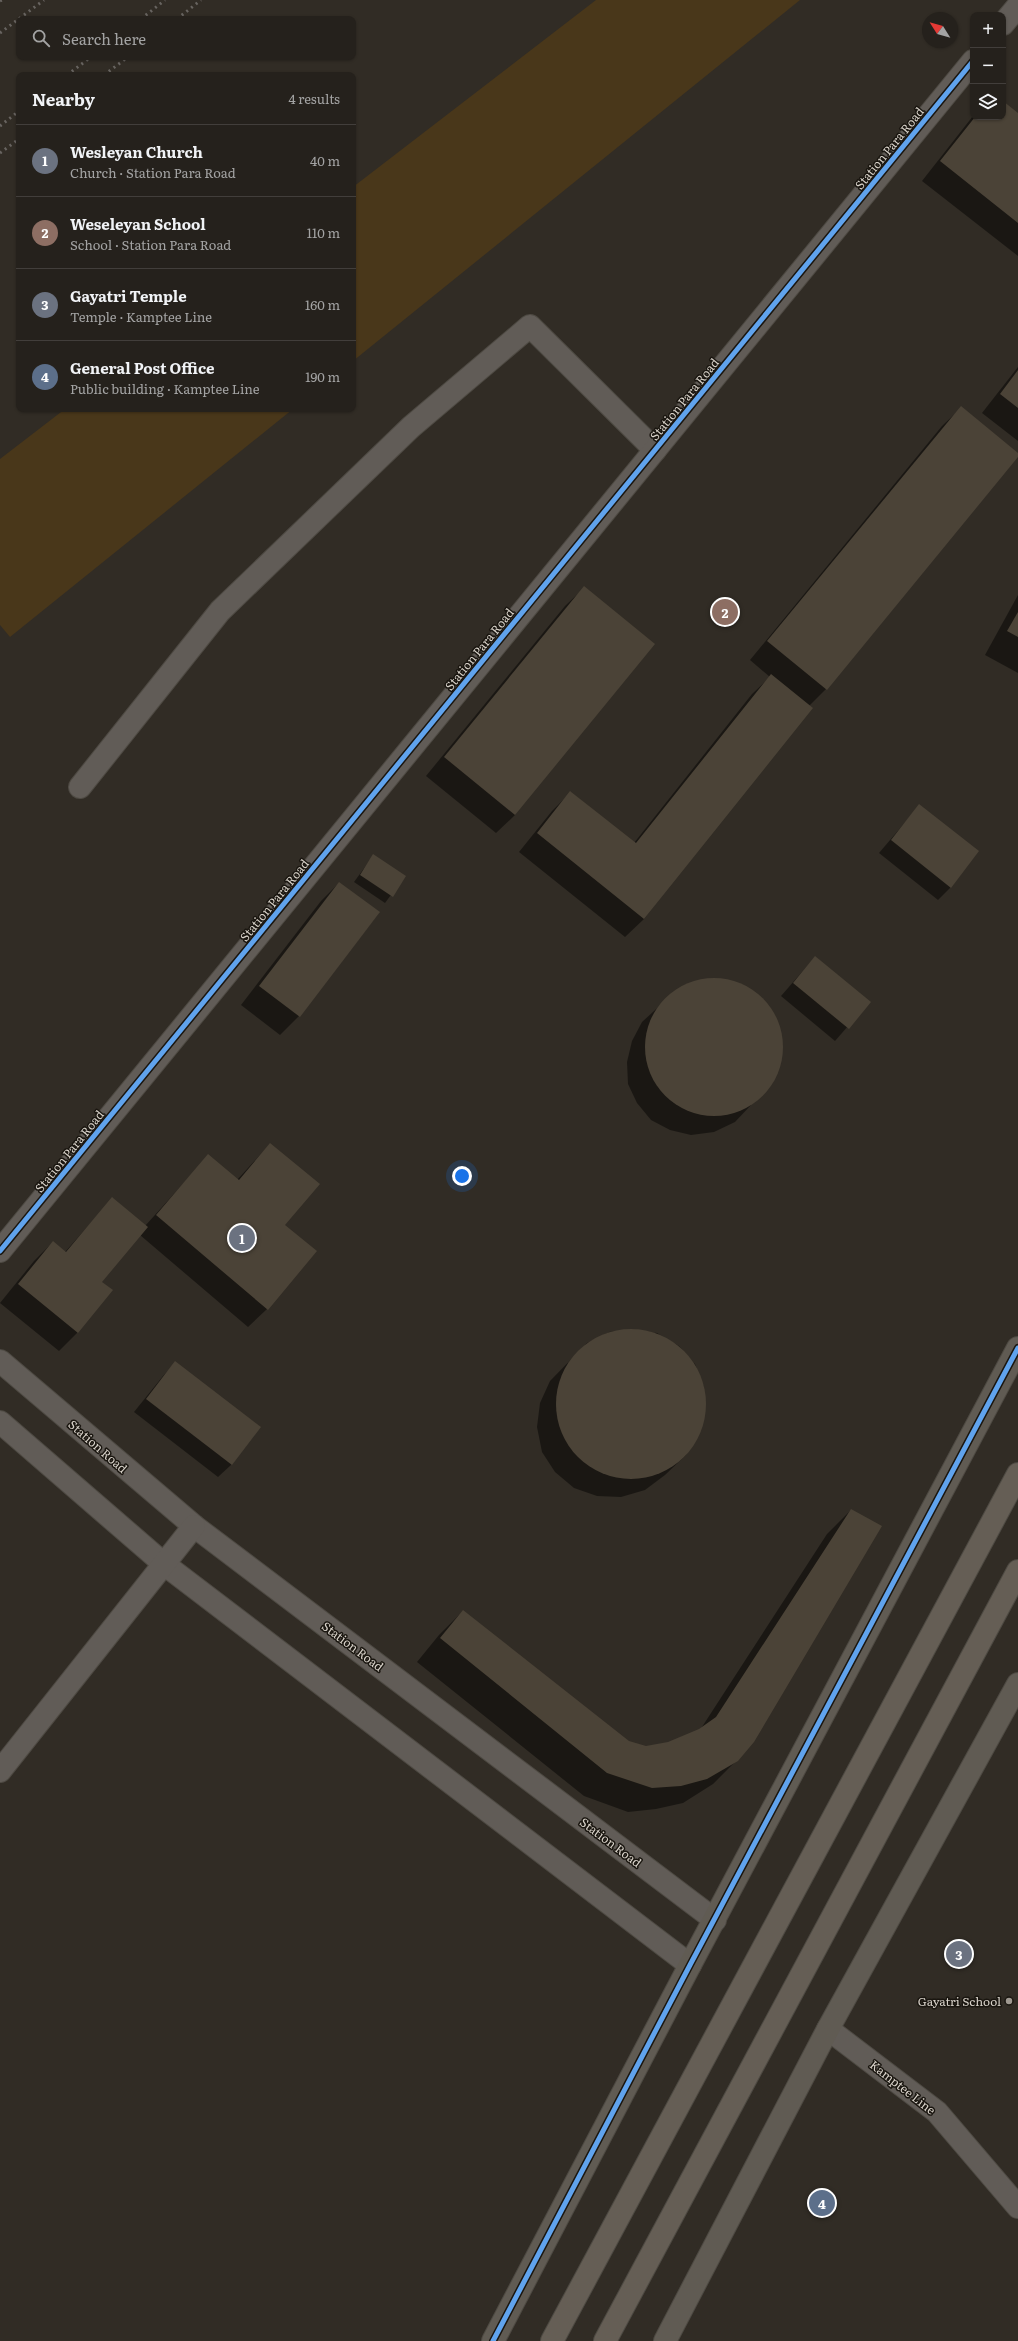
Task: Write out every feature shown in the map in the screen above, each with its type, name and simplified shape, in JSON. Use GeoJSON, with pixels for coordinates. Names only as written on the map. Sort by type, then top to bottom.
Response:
{"type":"FeatureCollection","features":[{"type":"Feature","properties":{"kind":"main road"},"geometry":{"type":"LineString","coordinates":[[552,2341],[1018,1474]]}},
{"type":"Feature","properties":{"kind":"main road"},"geometry":{"type":"LineString","coordinates":[[605,2341],[1018,1571]]}},
{"type":"Feature","properties":{"kind":"street"},"geometry":{"type":"LineString","coordinates":[[1006,20],[1018,6]]}},
{"type":"Feature","properties":{"kind":"street","name":"Station Para Road"},"geometry":{"type":"LineString","coordinates":[[0,1251],[970,65]]}},
{"type":"Feature","properties":{"kind":"street"},"geometry":{"type":"LineString","coordinates":[[80,787],[220,611],[411,426],[530,326],[655,450]]}},
{"type":"Feature","properties":{"kind":"street"},"geometry":{"type":"LineString","coordinates":[[493,2341],[690,1965],[1018,1348]]}},
{"type":"Feature","properties":{"kind":"street","name":"Station Road"},"geometry":{"type":"LineString","coordinates":[[0,1361],[194,1526],[715,1920]]}},
{"type":"Feature","properties":{"kind":"street"},"geometry":{"type":"LineString","coordinates":[[0,1422],[164,1564],[690,1965]]}},
{"type":"Feature","properties":{"kind":"street"},"geometry":{"type":"LineString","coordinates":[[0,1771],[194,1526]]}},
{"type":"Feature","properties":{"kind":"street"},"geometry":{"type":"LineString","coordinates":[[665,2341],[828,2030],[1018,1684]]}},
{"type":"Feature","properties":{"kind":"street","name":"Kamptee Line"},"geometry":{"type":"LineString","coordinates":[[828,2030],[937,2112],[1018,2207]]}},
{"type":"Feature","properties":{"kind":"shaded area"},"geometry":{"type":"Polygon","coordinates":[[[596,0],[800,0],[356,359],[356,185],[596,0]]]}},
{"type":"Feature","properties":{"kind":"shaded area"},"geometry":{"type":"Polygon","coordinates":[[[61,412],[289,412],[10,637],[0,625],[0,459],[61,412]]]}},
{"type":"Feature","properties":{"kind":"building"},"geometry":{"type":"Polygon","coordinates":[[[1006,103],[1018,113],[1018,223],[940,161],[973,120],[1006,120],[1006,103]]]}},
{"type":"Feature","properties":{"kind":"building"},"geometry":{"type":"Polygon","coordinates":[[[1018,370],[1018,408],[1000,394],[1018,370]]]}},
{"type":"Feature","properties":{"kind":"building"},"geometry":{"type":"Polygon","coordinates":[[[961,406],[1018,453],[1018,457],[827,690],[767,641],[961,406]]]}},
{"type":"Feature","properties":{"kind":"building"},"geometry":{"type":"Polygon","coordinates":[[[584,586],[655,644],[515,815],[444,757],[584,586]]]}},
{"type":"Feature","properties":{"kind":"building"},"geometry":{"type":"Polygon","coordinates":[[[1018,612],[1018,637],[1007,631],[1018,612]]]}},
{"type":"Feature","properties":{"kind":"building"},"geometry":{"type":"Polygon","coordinates":[[[771,674],[813,708],[644,919],[537,833],[570,791],[636,843],[771,674]]]}},
{"type":"Feature","properties":{"kind":"building"},"geometry":{"type":"Polygon","coordinates":[[[919,804],[979,851],[951,888],[891,840],[919,804]]]}},
{"type":"Feature","properties":{"kind":"building"},"geometry":{"type":"Polygon","coordinates":[[[373,854],[406,876],[393,897],[360,875],[373,854]]]}},
{"type":"Feature","properties":{"kind":"building"},"geometry":{"type":"Polygon","coordinates":[[[339,882],[380,912],[300,1017],[259,986],[339,882]]]}},
{"type":"Feature","properties":{"kind":"building"},"geometry":{"type":"Polygon","coordinates":[[[815,956],[871,1002],[849,1029],[793,983],[815,956]]]}},
{"type":"Feature","properties":{"kind":"building"},"geometry":{"type":"Polygon","coordinates":[[[714,978],[734,981],[746,986],[763,998],[775,1015],[780,1027],[783,1047],[780,1067],[775,1079],[763,1096],[746,1108],[734,1113],[714,1116],[694,1113],[682,1108],[665,1096],[653,1079],[648,1067],[645,1047],[648,1027],[653,1015],[665,998],[682,986],[694,981],[714,978]]]}},
{"type":"Feature","properties":{"kind":"building"},"geometry":{"type":"Polygon","coordinates":[[[270,1143],[320,1184],[285,1225],[317,1251],[268,1310],[156,1215],[208,1154],[239,1180],[270,1143]]]}},
{"type":"Feature","properties":{"kind":"building"},"geometry":{"type":"Polygon","coordinates":[[[112,1197],[148,1227],[102,1282],[113,1290],[78,1333],[18,1284],[53,1241],[66,1252],[112,1197]]]}},
{"type":"Feature","properties":{"kind":"building"},"geometry":{"type":"Polygon","coordinates":[[[638,1329],[660,1334],[673,1341],[689,1356],[701,1375],[705,1389],[705,1419],[701,1433],[694,1446],[679,1462],[660,1474],[646,1478],[624,1479],[602,1474],[589,1467],[568,1446],[561,1433],[557,1419],[556,1397],[561,1375],[568,1362],[589,1341],[602,1334],[616,1330],[638,1329]]]}},
{"type":"Feature","properties":{"kind":"building"},"geometry":{"type":"Polygon","coordinates":[[[175,1361],[261,1427],[232,1465],[146,1399],[175,1361]]]}},
{"type":"Feature","properties":{"kind":"building"},"geometry":{"type":"Polygon","coordinates":[[[851,1509],[882,1526],[754,1742],[738,1761],[707,1779],[681,1786],[652,1788],[607,1773],[440,1638],[463,1610],[629,1741],[646,1746],[668,1742],[699,1729],[716,1717],[851,1509]]]}},
{"type":"Feature","properties":{"kind":"railway"},"geometry":{"type":"LineString","coordinates":[[23,16],[44,0]]}},
{"type":"Feature","properties":{"kind":"railway"},"geometry":{"type":"LineString","coordinates":[[145,16],[165,0]]}},
{"type":"Feature","properties":{"kind":"railway"},"geometry":{"type":"LineString","coordinates":[[181,16],[201,0]]}},
{"type":"Feature","properties":{"kind":"railway"},"geometry":{"type":"LineString","coordinates":[[0,33],[16,21]]}},
{"type":"Feature","properties":{"kind":"railway"},"geometry":{"type":"LineString","coordinates":[[71,72],[87,60]]}},
{"type":"Feature","properties":{"kind":"railway"},"geometry":{"type":"LineString","coordinates":[[108,72],[124,60]]}},
{"type":"Feature","properties":{"kind":"railway"},"geometry":{"type":"LineString","coordinates":[[0,126],[16,113]]}},
{"type":"Feature","properties":{"kind":"railway"},"geometry":{"type":"LineString","coordinates":[[0,153],[16,141]]}},
{"type":"Feature","properties":{"kind":"cycle path"},"geometry":{"type":"LineString","coordinates":[[0,1251],[970,65]]}},
{"type":"Feature","properties":{"kind":"cycle path"},"geometry":{"type":"LineString","coordinates":[[493,2341],[690,1965],[1018,1348]]}},
{"type":"Feature","properties":{"kind":"place","name":"Weseleyan School"},"geometry":{"type":"Point","coordinates":[725,612]}},
{"type":"Feature","properties":{"kind":"place","name":"Wesleyan Church"},"geometry":{"type":"Point","coordinates":[242,1238]}},
{"type":"Feature","properties":{"kind":"place","name":"Gayatri Temple"},"geometry":{"type":"Point","coordinates":[959,1954]}},
{"type":"Feature","properties":{"kind":"place","name":"Gayatri School"},"geometry":{"type":"Point","coordinates":[1009,2001]}},
{"type":"Feature","properties":{"kind":"place","name":"General Post Office"},"geometry":{"type":"Point","coordinates":[822,2203]}}]}
